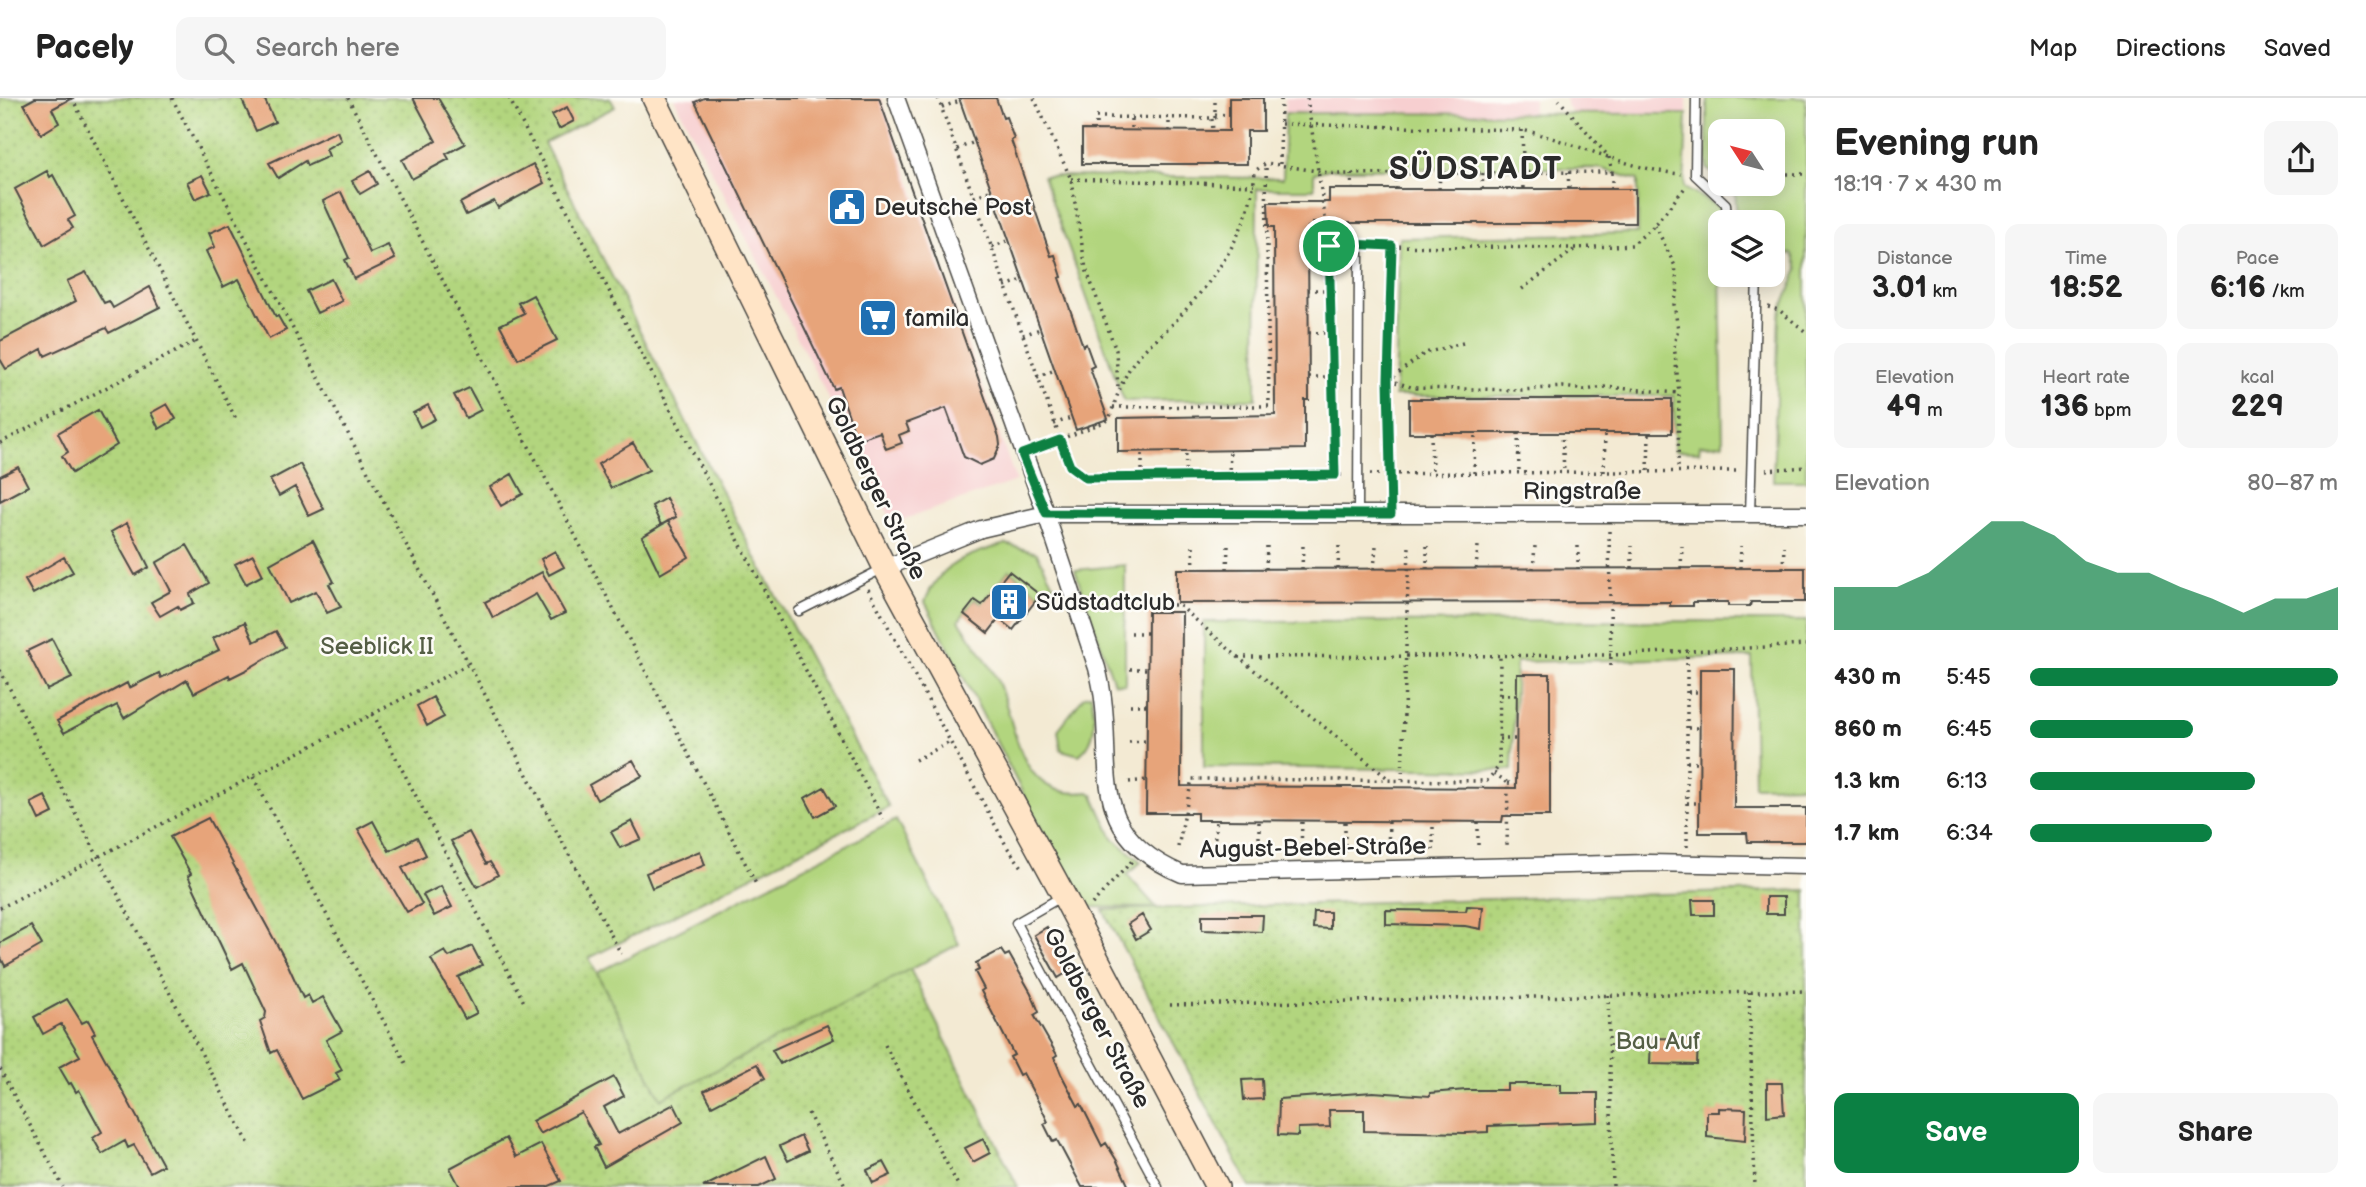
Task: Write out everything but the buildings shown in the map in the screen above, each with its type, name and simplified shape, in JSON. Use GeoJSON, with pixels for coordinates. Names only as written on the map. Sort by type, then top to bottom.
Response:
{"type":"FeatureCollection","features":[{"type":"Feature","properties":{"kind":"main road","name":"Goldberger Straße"},"geometry":{"type":"LineString","coordinates":[[654,98],[885,568],[1077,920],[1217,1187]]}},
{"type":"Feature","properties":{"kind":"street","name":"August-Bebel-Straße"},"geometry":{"type":"LineString","coordinates":[[896,98],[1022,454],[1046,513],[1104,694],[1109,791],[1121,830],[1141,850],[1159,864],[1182,874],[1649,863],[1806,866]]}},
{"type":"Feature","properties":{"kind":"street","name":"Ringstraße"},"geometry":{"type":"LineString","coordinates":[[885,568],[981,529],[1046,513],[1806,514]]}},
{"type":"Feature","properties":{"kind":"lane"},"geometry":{"type":"LineString","coordinates":[[1696,98],[1695,175],[1726,204],[1726,210]]}},
{"type":"Feature","properties":{"kind":"lane"},"geometry":{"type":"LineString","coordinates":[[1358,514],[1359,246]]}},
{"type":"Feature","properties":{"kind":"lane"},"geometry":{"type":"LineString","coordinates":[[1750,514],[1756,287]]}},
{"type":"Feature","properties":{"kind":"lane"},"geometry":{"type":"LineString","coordinates":[[799,611],[885,568]]}},
{"type":"Feature","properties":{"kind":"lane","name":"Goldberger Straße"},"geometry":{"type":"LineString","coordinates":[[1064,896],[1016,923],[1158,1187]]}},
{"type":"Feature","properties":{"kind":"path"},"geometry":{"type":"LineString","coordinates":[[72,98],[237,421]]}},
{"type":"Feature","properties":{"kind":"path"},"geometry":{"type":"LineString","coordinates":[[172,98],[467,665],[621,954]]}},
{"type":"Feature","properties":{"kind":"path"},"geometry":{"type":"LineString","coordinates":[[348,98],[756,884]]}},
{"type":"Feature","properties":{"kind":"path"},"geometry":{"type":"LineString","coordinates":[[509,98],[883,819]]}},
{"type":"Feature","properties":{"kind":"path"},"geometry":{"type":"LineString","coordinates":[[938,98],[1070,466],[1086,478],[1751,470],[1806,467]]}},
{"type":"Feature","properties":{"kind":"path"},"geometry":{"type":"LineString","coordinates":[[1034,98],[1070,179],[1086,269],[1116,350],[1118,391]]}},
{"type":"Feature","properties":{"kind":"path"},"geometry":{"type":"LineString","coordinates":[[1213,131],[1215,98]]}},
{"type":"Feature","properties":{"kind":"path"},"geometry":{"type":"LineString","coordinates":[[1280,164],[1281,98]]}},
{"type":"Feature","properties":{"kind":"path"},"geometry":{"type":"LineString","coordinates":[[1307,98],[1329,245],[1335,475]]}},
{"type":"Feature","properties":{"kind":"path"},"geometry":{"type":"LineString","coordinates":[[1559,100],[1609,157],[1612,189]]}},
{"type":"Feature","properties":{"kind":"path"},"geometry":{"type":"LineString","coordinates":[[942,108],[960,101]]}},
{"type":"Feature","properties":{"kind":"path"},"geometry":{"type":"LineString","coordinates":[[1096,131],[1096,117],[1229,115]]}},
{"type":"Feature","properties":{"kind":"path"},"geometry":{"type":"LineString","coordinates":[[1131,118],[1131,131]]}},
{"type":"Feature","properties":{"kind":"path"},"geometry":{"type":"LineString","coordinates":[[1169,118],[1169,131]]}},
{"type":"Feature","properties":{"kind":"path"},"geometry":{"type":"LineString","coordinates":[[1280,124],[1522,130],[1560,139],[1650,171],[1695,175]]}},
{"type":"Feature","properties":{"kind":"path"},"geometry":{"type":"LineString","coordinates":[[1522,130],[1524,189]]}},
{"type":"Feature","properties":{"kind":"path"},"geometry":{"type":"LineString","coordinates":[[956,150],[975,142]]}},
{"type":"Feature","properties":{"kind":"path"},"geometry":{"type":"LineString","coordinates":[[1022,454],[1110,420],[1118,391],[1133,363],[1181,316],[1220,267],[1246,222],[1255,171],[1266,163],[1351,174],[1612,172]]}},
{"type":"Feature","properties":{"kind":"path"},"geometry":{"type":"LineString","coordinates":[[1113,407],[1269,406],[1266,163]]}},
{"type":"Feature","properties":{"kind":"path"},"geometry":{"type":"LineString","coordinates":[[1568,172],[1569,189]]}},
{"type":"Feature","properties":{"kind":"path"},"geometry":{"type":"LineString","coordinates":[[1396,173],[1396,189]]}},
{"type":"Feature","properties":{"kind":"path"},"geometry":{"type":"LineString","coordinates":[[1439,189],[1440,173]]}},
{"type":"Feature","properties":{"kind":"path"},"geometry":{"type":"LineString","coordinates":[[1482,189],[1483,173]]}},
{"type":"Feature","properties":{"kind":"path"},"geometry":{"type":"LineString","coordinates":[[1351,174],[1352,189]]}},
{"type":"Feature","properties":{"kind":"path"},"geometry":{"type":"LineString","coordinates":[[1785,174],[1806,174]]}},
{"type":"Feature","properties":{"kind":"path"},"geometry":{"type":"LineString","coordinates":[[1308,245],[1576,248],[1632,245],[1655,225],[1695,175]]}},
{"type":"Feature","properties":{"kind":"path"},"geometry":{"type":"LineString","coordinates":[[1070,179],[1254,185]]}},
{"type":"Feature","properties":{"kind":"path"},"geometry":{"type":"LineString","coordinates":[[973,197],[992,190]]}},
{"type":"Feature","properties":{"kind":"path"},"geometry":{"type":"LineString","coordinates":[[1655,225],[1675,266],[1678,329],[1674,344],[1679,393],[1678,471]]}},
{"type":"Feature","properties":{"kind":"path"},"geometry":{"type":"LineString","coordinates":[[991,247],[1009,240]]}},
{"type":"Feature","properties":{"kind":"path"},"geometry":{"type":"LineString","coordinates":[[1391,514],[1388,380],[1392,246]]}},
{"type":"Feature","properties":{"kind":"path"},"geometry":{"type":"LineString","coordinates":[[1522,289],[1576,248]]}},
{"type":"Feature","properties":{"kind":"path"},"geometry":{"type":"LineString","coordinates":[[1005,286],[1023,280]]}},
{"type":"Feature","properties":{"kind":"path"},"geometry":{"type":"LineString","coordinates":[[1308,290],[1330,290]]}},
{"type":"Feature","properties":{"kind":"path"},"geometry":{"type":"LineString","coordinates":[[1756,304],[1779,310],[1806,332]]}},
{"type":"Feature","properties":{"kind":"path"},"geometry":{"type":"LineString","coordinates":[[1023,335],[1040,329]]}},
{"type":"Feature","properties":{"kind":"path"},"geometry":{"type":"LineString","coordinates":[[1309,333],[1331,333]]}},
{"type":"Feature","properties":{"kind":"path"},"geometry":{"type":"LineString","coordinates":[[0,443],[196,341]]}},
{"type":"Feature","properties":{"kind":"path"},"geometry":{"type":"LineString","coordinates":[[1388,380],[1425,353],[1464,343]]}},
{"type":"Feature","properties":{"kind":"path"},"geometry":{"type":"LineString","coordinates":[[1037,377],[1055,370]]}},
{"type":"Feature","properties":{"kind":"path"},"geometry":{"type":"LineString","coordinates":[[1309,377],[1332,377]]}},
{"type":"Feature","properties":{"kind":"path"},"geometry":{"type":"LineString","coordinates":[[1388,380],[1414,388],[1521,390],[1563,387],[1585,390],[1604,387],[1679,393]]}},
{"type":"Feature","properties":{"kind":"path"},"geometry":{"type":"LineString","coordinates":[[1054,424],[1072,418]]}},
{"type":"Feature","properties":{"kind":"path"},"geometry":{"type":"LineString","coordinates":[[1562,432],[1564,472]]}},
{"type":"Feature","properties":{"kind":"path"},"geometry":{"type":"LineString","coordinates":[[1431,433],[1432,473]]}},
{"type":"Feature","properties":{"kind":"path"},"geometry":{"type":"LineString","coordinates":[[1475,433],[1475,473]]}},
{"type":"Feature","properties":{"kind":"path"},"geometry":{"type":"LineString","coordinates":[[1518,433],[1519,472]]}},
{"type":"Feature","properties":{"kind":"path"},"geometry":{"type":"LineString","coordinates":[[1604,472],[1605,433]]}},
{"type":"Feature","properties":{"kind":"path"},"geometry":{"type":"LineString","coordinates":[[1648,471],[1649,433]]}},
{"type":"Feature","properties":{"kind":"path"},"geometry":{"type":"LineString","coordinates":[[1229,476],[1230,450]]}},
{"type":"Feature","properties":{"kind":"path"},"geometry":{"type":"LineString","coordinates":[[1142,477],[1143,451]]}},
{"type":"Feature","properties":{"kind":"path"},"geometry":{"type":"LineString","coordinates":[[1185,477],[1186,451]]}},
{"type":"Feature","properties":{"kind":"path"},"geometry":{"type":"LineString","coordinates":[[1608,514],[1611,669]]}},
{"type":"Feature","properties":{"kind":"path"},"geometry":{"type":"LineString","coordinates":[[1193,546],[1194,569]]}},
{"type":"Feature","properties":{"kind":"path"},"geometry":{"type":"LineString","coordinates":[[1227,569],[1228,546]]}},
{"type":"Feature","properties":{"kind":"path"},"geometry":{"type":"LineString","coordinates":[[1266,569],[1268,546]]}},
{"type":"Feature","properties":{"kind":"path"},"geometry":{"type":"LineString","coordinates":[[1302,569],[1303,546]]}},
{"type":"Feature","properties":{"kind":"path"},"geometry":{"type":"LineString","coordinates":[[1338,569],[1339,546]]}},
{"type":"Feature","properties":{"kind":"path"},"geometry":{"type":"LineString","coordinates":[[1374,569],[1376,546]]}},
{"type":"Feature","properties":{"kind":"path"},"geometry":{"type":"LineString","coordinates":[[1402,780],[1409,546]]}},
{"type":"Feature","properties":{"kind":"path"},"geometry":{"type":"LineString","coordinates":[[1427,546],[1427,569]]}},
{"type":"Feature","properties":{"kind":"path"},"geometry":{"type":"LineString","coordinates":[[1476,569],[1478,546]]}},
{"type":"Feature","properties":{"kind":"path"},"geometry":{"type":"LineString","coordinates":[[1533,569],[1535,546]]}},
{"type":"Feature","properties":{"kind":"path"},"geometry":{"type":"LineString","coordinates":[[1578,546],[1578,569]]}},
{"type":"Feature","properties":{"kind":"path"},"geometry":{"type":"LineString","coordinates":[[1632,546],[1632,568]]}},
{"type":"Feature","properties":{"kind":"path"},"geometry":{"type":"LineString","coordinates":[[1681,568],[1682,546]]}},
{"type":"Feature","properties":{"kind":"path"},"geometry":{"type":"LineString","coordinates":[[1740,568],[1741,546]]}},
{"type":"Feature","properties":{"kind":"path"},"geometry":{"type":"LineString","coordinates":[[1783,568],[1784,546]]}},
{"type":"Feature","properties":{"kind":"path"},"geometry":{"type":"LineString","coordinates":[[1131,605],[1180,605],[1238,657],[1390,780]]}},
{"type":"Feature","properties":{"kind":"path"},"geometry":{"type":"LineString","coordinates":[[1131,633],[1148,633]]}},
{"type":"Feature","properties":{"kind":"path"},"geometry":{"type":"LineString","coordinates":[[1238,657],[1405,654],[1611,655],[1806,645]]}},
{"type":"Feature","properties":{"kind":"path"},"geometry":{"type":"LineString","coordinates":[[1687,650],[1687,851]]}},
{"type":"Feature","properties":{"kind":"path"},"geometry":{"type":"LineString","coordinates":[[1178,847],[1192,779],[1487,781],[1499,766],[1500,655]]}},
{"type":"Feature","properties":{"kind":"path"},"geometry":{"type":"LineString","coordinates":[[0,908],[99,859],[467,665]]}},
{"type":"Feature","properties":{"kind":"path"},"geometry":{"type":"LineString","coordinates":[[1130,669],[1148,669]]}},
{"type":"Feature","properties":{"kind":"path"},"geometry":{"type":"LineString","coordinates":[[0,670],[250,1146]]}},
{"type":"Feature","properties":{"kind":"path"},"geometry":{"type":"LineString","coordinates":[[1687,692],[1700,692]]}},
{"type":"Feature","properties":{"kind":"path"},"geometry":{"type":"LineString","coordinates":[[1500,695],[1516,695]]}},
{"type":"Feature","properties":{"kind":"path"},"geometry":{"type":"LineString","coordinates":[[1130,705],[1147,705]]}},
{"type":"Feature","properties":{"kind":"path"},"geometry":{"type":"LineString","coordinates":[[373,714],[525,1004]]}},
{"type":"Feature","properties":{"kind":"path"},"geometry":{"type":"LineString","coordinates":[[1687,728],[1700,728]]}},
{"type":"Feature","properties":{"kind":"path"},"geometry":{"type":"LineString","coordinates":[[1499,739],[1516,739]]}},
{"type":"Feature","properties":{"kind":"path"},"geometry":{"type":"LineString","coordinates":[[915,760],[950,741]]}},
{"type":"Feature","properties":{"kind":"path"},"geometry":{"type":"LineString","coordinates":[[1129,742],[1147,741]]}},
{"type":"Feature","properties":{"kind":"path"},"geometry":{"type":"LineString","coordinates":[[1687,762],[1699,762]]}},
{"type":"Feature","properties":{"kind":"path"},"geometry":{"type":"LineString","coordinates":[[1494,773],[1508,783],[1517,784]]}},
{"type":"Feature","properties":{"kind":"path"},"geometry":{"type":"LineString","coordinates":[[253,777],[407,1065]]}},
{"type":"Feature","properties":{"kind":"path"},"geometry":{"type":"LineString","coordinates":[[1129,782],[1147,780]]}},
{"type":"Feature","properties":{"kind":"path"},"geometry":{"type":"LineString","coordinates":[[1507,852],[1508,783]]}},
{"type":"Feature","properties":{"kind":"path"},"geometry":{"type":"LineString","coordinates":[[1687,803],[1699,803]]}},
{"type":"Feature","properties":{"kind":"path"},"geometry":{"type":"LineString","coordinates":[[1214,852],[1216,820]]}},
{"type":"Feature","properties":{"kind":"path"},"geometry":{"type":"LineString","coordinates":[[1259,820],[1259,852]]}},
{"type":"Feature","properties":{"kind":"path"},"geometry":{"type":"LineString","coordinates":[[1301,852],[1302,821]]}},
{"type":"Feature","properties":{"kind":"path"},"geometry":{"type":"LineString","coordinates":[[1345,821],[1345,852]]}},
{"type":"Feature","properties":{"kind":"path"},"geometry":{"type":"LineString","coordinates":[[1388,852],[1389,821]]}},
{"type":"Feature","properties":{"kind":"path"},"geometry":{"type":"LineString","coordinates":[[1433,822],[1433,852]]}},
{"type":"Feature","properties":{"kind":"path"},"geometry":{"type":"LineString","coordinates":[[1478,822],[1478,852]]}},
{"type":"Feature","properties":{"kind":"path"},"geometry":{"type":"LineString","coordinates":[[1077,920],[1141,850]]}},
{"type":"Feature","properties":{"kind":"path"},"geometry":{"type":"LineString","coordinates":[[1170,1005],[1806,991]]}},
{"type":"Feature","properties":{"kind":"path"},"geometry":{"type":"LineString","coordinates":[[1749,992],[1755,1187]]}},
{"type":"Feature","properties":{"kind":"path"},"geometry":{"type":"LineString","coordinates":[[1608,995],[1612,1187]]}},
{"type":"Feature","properties":{"kind":"path"},"geometry":{"type":"LineString","coordinates":[[885,1045],[959,1187]]}},
{"type":"Feature","properties":{"kind":"path"},"geometry":{"type":"LineString","coordinates":[[0,1069],[63,1187]]}},
{"type":"Feature","properties":{"kind":"path"},"geometry":{"type":"LineString","coordinates":[[808,1114],[846,1187]]}},
{"type":"Feature","properties":{"kind":"shaded area","name":"famila"},"geometry":{"type":"Polygon","coordinates":[[[674,98],[881,98],[1016,481],[893,523],[674,98]]]}},
{"type":"Feature","properties":{"kind":"shaded area"},"geometry":{"type":"Polygon","coordinates":[[[1285,98],[1533,98],[1533,115],[1285,113],[1285,98]]]}},
{"type":"Feature","properties":{"kind":"shaded area"},"geometry":{"type":"Polygon","coordinates":[[[1566,98],[1687,98],[1687,114],[1575,115],[1566,105],[1566,98]]]}},
{"type":"Feature","properties":{"kind":"green space","name":"Seeblick II"},"geometry":{"type":"Polygon","coordinates":[[[0,98],[610,98],[615,107],[544,143],[753,553],[889,807],[589,958],[661,1099],[910,969],[1018,1187],[0,1187],[0,98]]]}},
{"type":"Feature","properties":{"kind":"green space"},"geometry":{"type":"Polygon","coordinates":[[[1707,98],[1806,98],[1806,481],[1773,481],[1779,316],[1798,269],[1793,254],[1785,254],[1785,210],[1736,210],[1736,196],[1785,196],[1785,119],[1708,119],[1707,169],[1707,98]]]}},
{"type":"Feature","properties":{"kind":"green space"},"geometry":{"type":"Polygon","coordinates":[[[1285,113],[1687,114],[1684,188],[1719,207],[1719,210],[1708,210],[1708,287],[1720,287],[1723,444],[1700,445],[1699,452],[1674,451],[1674,396],[1395,396],[1399,238],[1638,233],[1638,180],[1599,168],[1330,169],[1314,173],[1314,189],[1257,189],[1256,399],[1124,401],[1043,176],[1283,178],[1285,113]]]}},
{"type":"Feature","properties":{"kind":"green space"},"geometry":{"type":"Polygon","coordinates":[[[1006,544],[1037,553],[1054,586],[1044,598],[1009,570],[982,604],[975,599],[959,620],[995,675],[1023,756],[1033,772],[1046,785],[1064,792],[1089,792],[1093,795],[1113,838],[1141,862],[1127,875],[1157,908],[1081,907],[925,602],[938,578],[947,569],[968,556],[1006,544]]]}},
{"type":"Feature","properties":{"kind":"green space"},"geometry":{"type":"Polygon","coordinates":[[[1125,565],[1125,684],[1114,683],[1075,570],[1125,565]]]}},
{"type":"Feature","properties":{"kind":"green space"},"geometry":{"type":"Polygon","coordinates":[[[1806,621],[1806,785],[1754,786],[1752,657],[1516,662],[1512,770],[1204,767],[1204,622],[1806,621]]]}},
{"type":"Feature","properties":{"kind":"green space"},"geometry":{"type":"Polygon","coordinates":[[[1091,694],[1094,727],[1090,742],[1079,755],[1061,750],[1058,730],[1084,696],[1091,694]]]}},
{"type":"Feature","properties":{"kind":"green space"},"geometry":{"type":"Polygon","coordinates":[[[896,820],[959,944],[661,1099],[597,973],[896,820]]]}},
{"type":"Feature","properties":{"kind":"green space","name":"Bau Auf"},"geometry":{"type":"Polygon","coordinates":[[[1806,890],[1806,1187],[1250,1187],[1103,910],[1806,890]]]}},
{"type":"Feature","properties":{"kind":"place","name":"Deutsche Post"},"geometry":{"type":"Point","coordinates":[847,207]}},
{"type":"Feature","properties":{"kind":"place","name":"famila"},"geometry":{"type":"Point","coordinates":[878,318]}},
{"type":"Feature","properties":{"kind":"place","name":"Südstadtclub"},"geometry":{"type":"Point","coordinates":[1009,602]}},
{"type":"Feature","properties":{"kind":"district","name":"SÜDSTADT"},"geometry":{"type":"Point","coordinates":[1476,169]}},
{"type":"Feature","properties":{"kind":"route"},"geometry":{"type":"LineString","coordinates":[[1329,243],[1392,246],[1388,380],[1391,514],[1046,513],[1022,454],[1060,440],[1070,466],[1086,478],[1335,475],[1329,246],[1329,243]]}}]}
